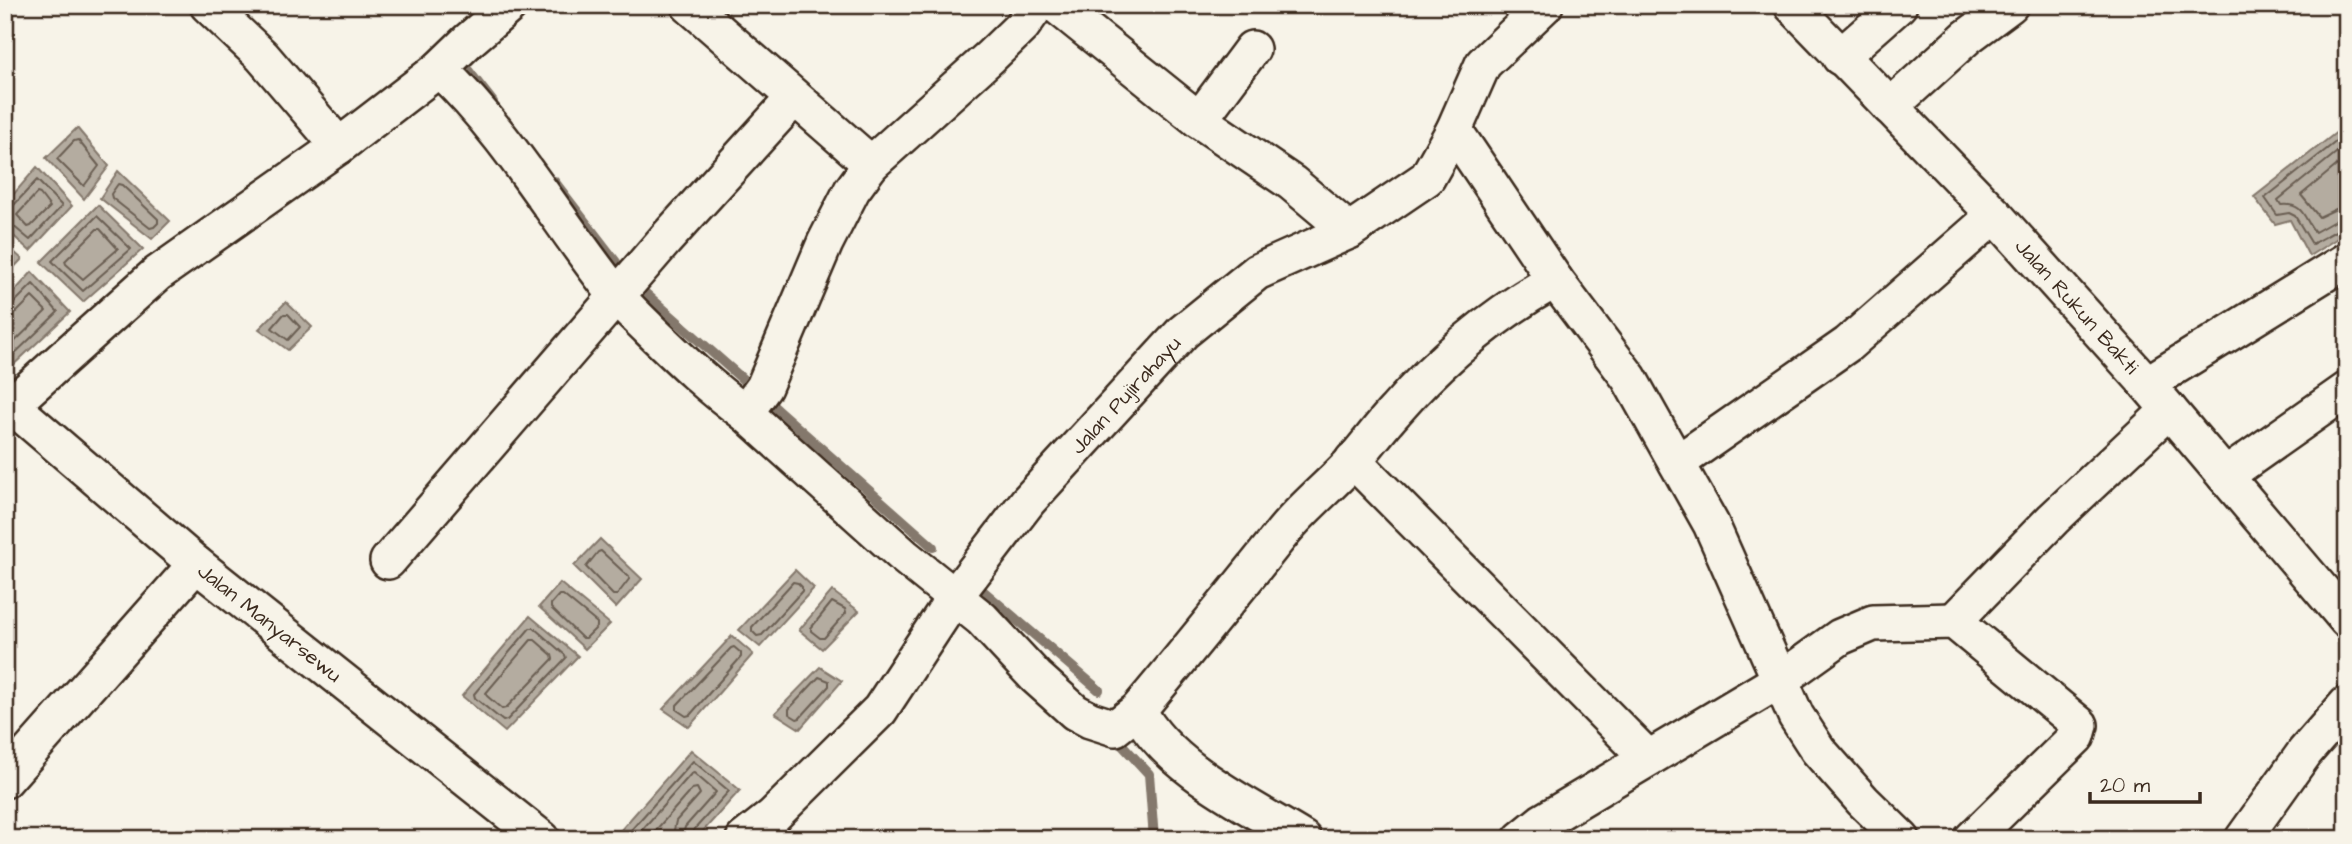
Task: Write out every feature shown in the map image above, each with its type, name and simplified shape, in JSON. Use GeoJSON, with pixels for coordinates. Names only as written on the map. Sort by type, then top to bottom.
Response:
{"type":"FeatureCollection","features":[{"type":"Feature","properties":{"kind":"street"},"geometry":{"type":"LineString","coordinates":[[208,5],[262,56],[339,146]]}},
{"type":"Feature","properties":{"kind":"street"},"geometry":{"type":"LineString","coordinates":[[8,403],[157,274],[339,146],[451,57],[510,5]]}},
{"type":"Feature","properties":{"kind":"street"},"geometry":{"type":"LineString","coordinates":[[689,5],[871,163]]}},
{"type":"Feature","properties":{"kind":"street"},"geometry":{"type":"LineString","coordinates":[[753,402],[825,243],[852,190],[871,163],[990,57],[1022,26],[1037,5]]}},
{"type":"Feature","properties":{"kind":"street"},"geometry":{"type":"LineString","coordinates":[[1056,5],[1199,120],[1292,183],[1349,231]]}},
{"type":"Feature","properties":{"kind":"street","name":"Jalan Rukun Bakti"},"geometry":{"type":"LineString","coordinates":[[1792,5],[1995,215],[2147,384],[2347,620]]}},
{"type":"Feature","properties":{"kind":"street"},"geometry":{"type":"LineString","coordinates":[[1840,57],[1899,5]]}},
{"type":"Feature","properties":{"kind":"street"},"geometry":{"type":"LineString","coordinates":[[1890,107],[1967,37],[2010,5]]}},
{"type":"Feature","properties":{"kind":"street","name":"Jalan Pujirahayu"},"geometry":{"type":"LineString","coordinates":[[744,839],[774,816],[880,710],[956,596],[1028,501],[1183,332],[1257,272],[1349,231],[1427,178],[1454,130],[1483,64],[1535,8]]}},
{"type":"Feature","properties":{"kind":"street"},"geometry":{"type":"LineString","coordinates":[[1199,120],[1252,49]]}},
{"type":"Feature","properties":{"kind":"street"},"geometry":{"type":"LineString","coordinates":[[451,57],[467,95],[617,296],[722,396],[753,402],[905,557],[982,619],[1036,677],[1075,712],[1115,729],[1139,710],[1264,560],[1284,532],[1353,460],[1395,410],[1468,338],[1518,301],[1555,280]]}},
{"type":"Feature","properties":{"kind":"street"},"geometry":{"type":"LineString","coordinates":[[388,561],[535,387],[794,98]]}},
{"type":"Feature","properties":{"kind":"street"},"geometry":{"type":"LineString","coordinates":[[1454,130],[1555,280],[1629,378],[1711,524],[1796,716],[1818,750],[1863,801],[1902,839]]}},
{"type":"Feature","properties":{"kind":"street"},"geometry":{"type":"LineString","coordinates":[[1677,463],[1848,344],[1995,215]]}},
{"type":"Feature","properties":{"kind":"street"},"geometry":{"type":"LineString","coordinates":[[2147,384],[2347,260]]}},
{"type":"Feature","properties":{"kind":"street"},"geometry":{"type":"LineString","coordinates":[[2225,476],[2347,390]]}},
{"type":"Feature","properties":{"kind":"street","name":"Jalan Manyarsewu"},"geometry":{"type":"LineString","coordinates":[[8,403],[196,564],[542,839]]}},
{"type":"Feature","properties":{"kind":"street"},"geometry":{"type":"LineString","coordinates":[[1954,621],[2053,519],[2169,410]]}},
{"type":"Feature","properties":{"kind":"street"},"geometry":{"type":"LineString","coordinates":[[1353,460],[1648,758]]}},
{"type":"Feature","properties":{"kind":"street"},"geometry":{"type":"LineString","coordinates":[[5,780],[196,564]]}},
{"type":"Feature","properties":{"kind":"street"},"geometry":{"type":"LineString","coordinates":[[1521,839],[1542,822],[1780,680],[1840,637],[1873,623],[1954,621],[2080,725],[2077,736],[1972,839]]}},
{"type":"Feature","properties":{"kind":"street"},"geometry":{"type":"LineString","coordinates":[[2243,839],[2305,752],[2347,704]]}},
{"type":"Feature","properties":{"kind":"street"},"geometry":{"type":"LineString","coordinates":[[1139,710],[1152,733],[1199,775],[1303,839]]}},
{"type":"Feature","properties":{"kind":"water"},"geometry":{"type":"Polygon","coordinates":[[[2347,124],[2347,232],[2309,256],[2290,220],[2275,224],[2254,197],[2347,124]]]}},
{"type":"Feature","properties":{"kind":"water"},"geometry":{"type":"Polygon","coordinates":[[[77,128],[109,166],[84,199],[46,158],[77,128]]]}},
{"type":"Feature","properties":{"kind":"water"},"geometry":{"type":"Polygon","coordinates":[[[37,167],[72,206],[30,251],[5,228],[5,204],[37,167]]]}},
{"type":"Feature","properties":{"kind":"water"},"geometry":{"type":"Polygon","coordinates":[[[118,171],[170,221],[152,239],[100,198],[118,171]]]}},
{"type":"Feature","properties":{"kind":"water"},"geometry":{"type":"Polygon","coordinates":[[[98,205],[143,249],[83,302],[41,262],[98,205]]]}},
{"type":"Feature","properties":{"kind":"water"},"geometry":{"type":"Polygon","coordinates":[[[5,244],[22,259],[5,277],[5,244]]]}},
{"type":"Feature","properties":{"kind":"water"},"geometry":{"type":"Polygon","coordinates":[[[32,272],[70,312],[9,369],[5,365],[5,302],[32,272]]]}},
{"type":"Feature","properties":{"kind":"water"},"geometry":{"type":"Polygon","coordinates":[[[286,302],[312,327],[288,350],[259,329],[286,302]]]}},
{"type":"Feature","properties":{"kind":"water"},"geometry":{"type":"Polygon","coordinates":[[[600,539],[642,579],[616,608],[574,566],[600,539]]]}},
{"type":"Feature","properties":{"kind":"water"},"geometry":{"type":"Polygon","coordinates":[[[795,570],[814,588],[760,647],[739,630],[795,570]]]}},
{"type":"Feature","properties":{"kind":"water"},"geometry":{"type":"Polygon","coordinates":[[[560,583],[610,624],[585,649],[539,607],[560,583]]]}},
{"type":"Feature","properties":{"kind":"water"},"geometry":{"type":"Polygon","coordinates":[[[832,591],[859,611],[822,649],[799,630],[832,591]]]}},
{"type":"Feature","properties":{"kind":"water"},"geometry":{"type":"Polygon","coordinates":[[[530,616],[578,656],[505,732],[462,696],[530,616]]]}},
{"type":"Feature","properties":{"kind":"water"},"geometry":{"type":"Polygon","coordinates":[[[732,636],[753,654],[689,727],[663,709],[732,636]]]}},
{"type":"Feature","properties":{"kind":"water"},"geometry":{"type":"Polygon","coordinates":[[[820,667],[842,681],[800,729],[775,713],[820,667]]]}},
{"type":"Feature","properties":{"kind":"water"},"geometry":{"type":"Polygon","coordinates":[[[691,750],[740,790],[696,839],[613,839],[691,750]]]}},
{"type":"Feature","properties":{"kind":"waterway"},"geometry":{"type":"LineString","coordinates":[[464,65],[493,102]]}},
{"type":"Feature","properties":{"kind":"waterway"},"geometry":{"type":"LineString","coordinates":[[554,181],[616,262]]}},
{"type":"Feature","properties":{"kind":"waterway"},"geometry":{"type":"LineString","coordinates":[[645,293],[933,547]]}},
{"type":"Feature","properties":{"kind":"waterway"},"geometry":{"type":"LineString","coordinates":[[982,590],[1099,690]]}},
{"type":"Feature","properties":{"kind":"waterway"},"geometry":{"type":"LineString","coordinates":[[1112,734],[1149,774],[1154,839]]}}]}
